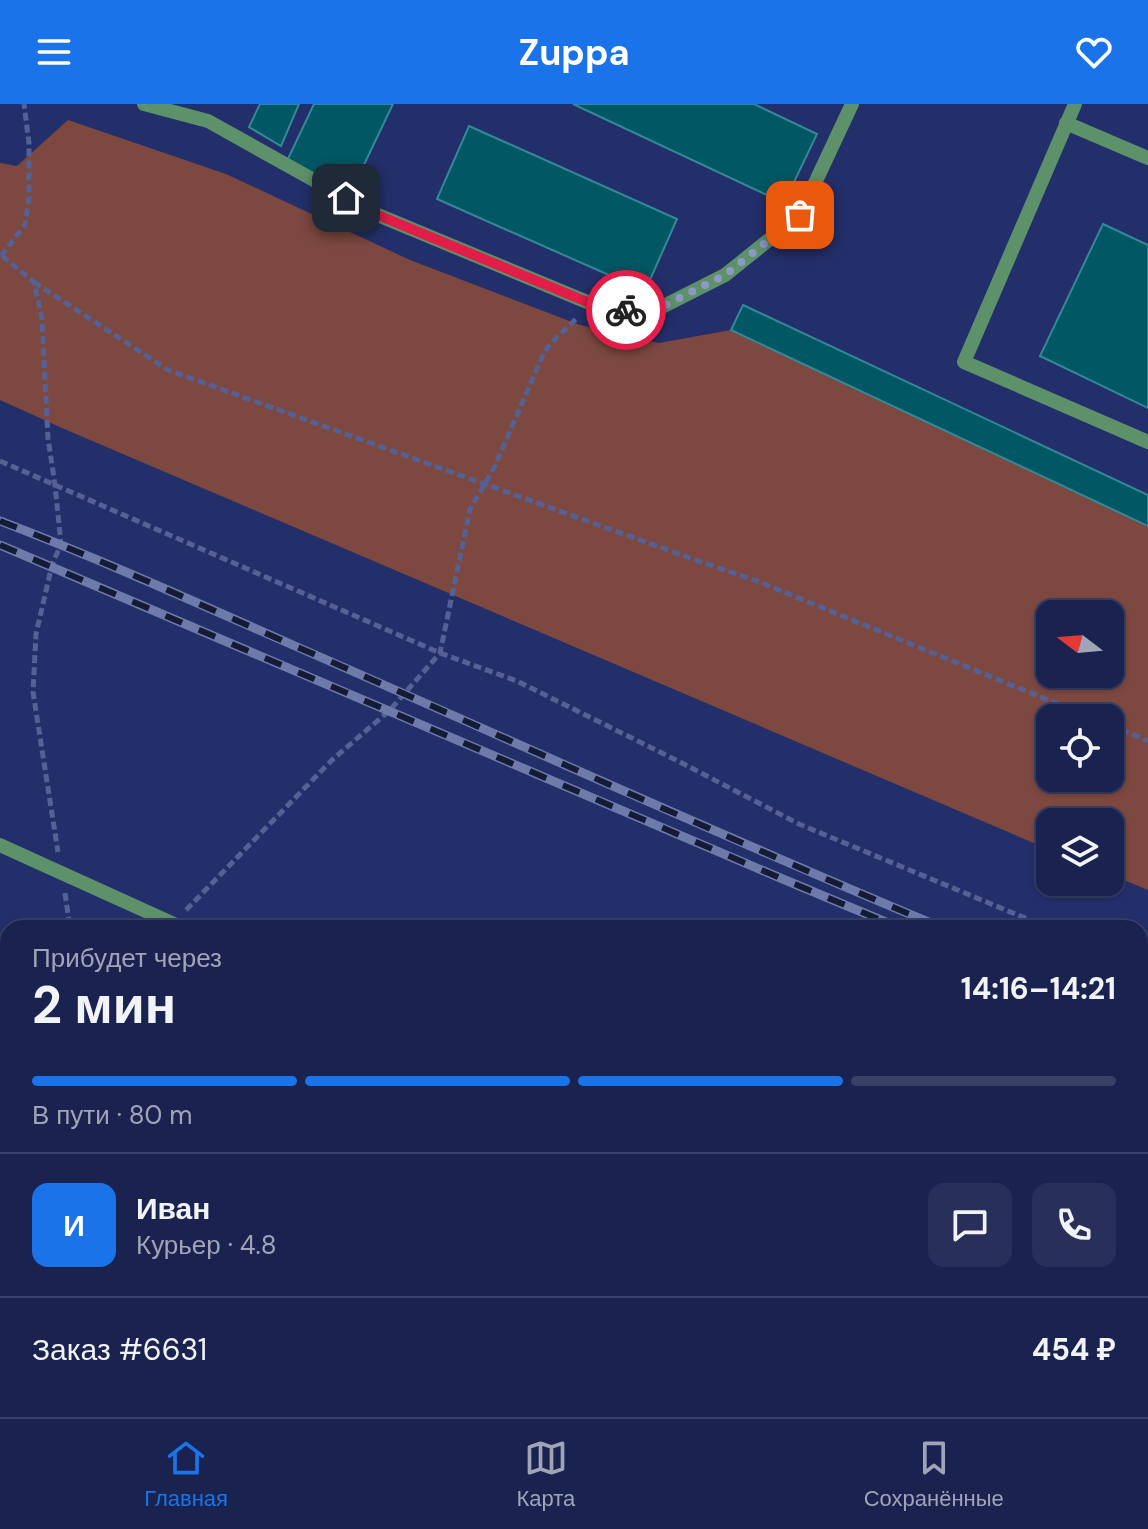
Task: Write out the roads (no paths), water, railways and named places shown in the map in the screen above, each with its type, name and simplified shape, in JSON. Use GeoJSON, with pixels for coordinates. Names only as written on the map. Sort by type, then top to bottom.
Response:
{"type":"FeatureCollection","features":[{"type":"Feature","properties":{"kind":"street"},"geometry":{"type":"LineString","coordinates":[[144,104],[208,121],[373,213],[592,304],[648,314],[725,275],[800,215],[852,104]]}},
{"type":"Feature","properties":{"kind":"street"},"geometry":{"type":"LineString","coordinates":[[1075,104],[964,362],[1148,442]]}},
{"type":"Feature","properties":{"kind":"street"},"geometry":{"type":"LineString","coordinates":[[1066,123],[1148,158]]}},
{"type":"Feature","properties":{"kind":"street"},"geometry":{"type":"LineString","coordinates":[[0,845],[165,920]]}},
{"type":"Feature","properties":{"kind":"railway"},"geometry":{"type":"LineString","coordinates":[[0,521],[148,582],[924,920]]}},
{"type":"Feature","properties":{"kind":"railway"},"geometry":{"type":"LineString","coordinates":[[0,545],[881,920]]}}]}
